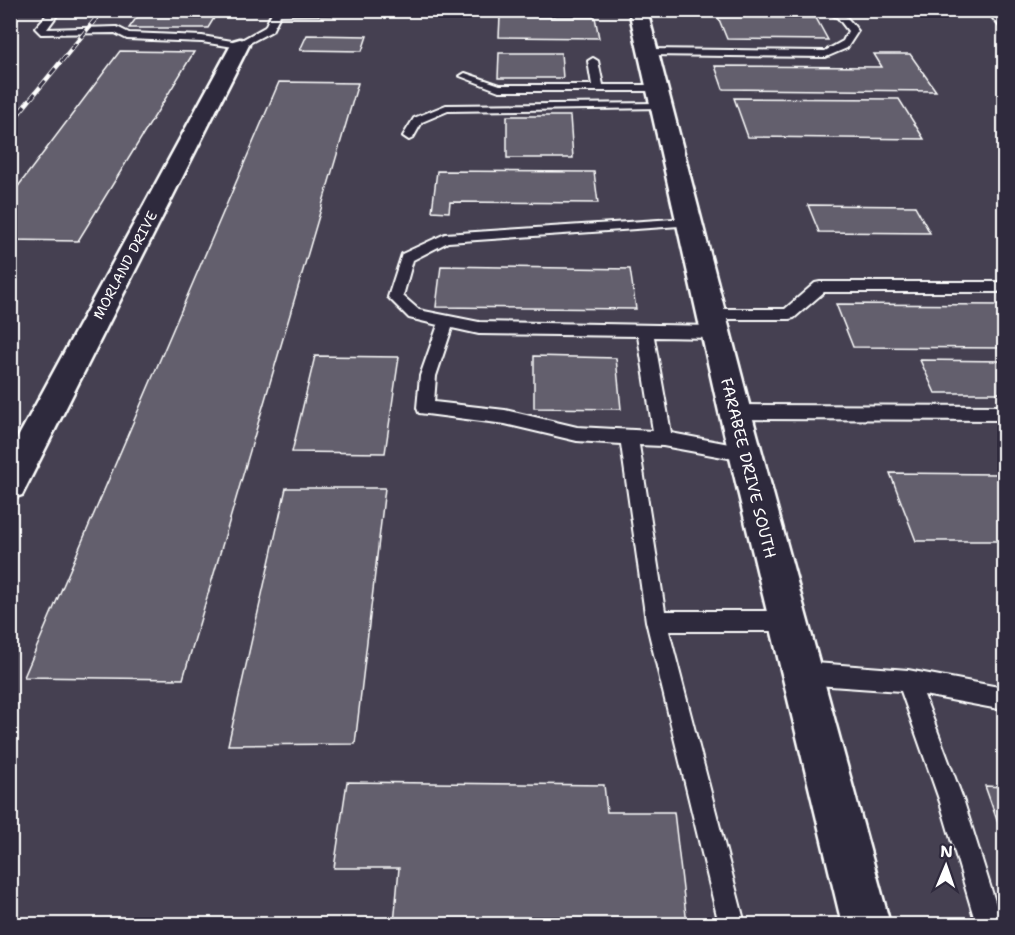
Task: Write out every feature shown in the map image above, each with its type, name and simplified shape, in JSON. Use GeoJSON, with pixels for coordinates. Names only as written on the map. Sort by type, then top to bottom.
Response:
{"type":"FeatureCollection","features":[{"type":"Feature","properties":{"kind":"street","name":"FARABEE DRIVE SOUTH"},"geometry":{"type":"LineString","coordinates":[[638,10],[745,454],[866,924]]}},
{"type":"Feature","properties":{"kind":"street","name":"MORLAND DRIVE"},"geometry":{"type":"LineString","coordinates":[[10,485],[240,45]]}},
{"type":"Feature","properties":{"kind":"lane"},"geometry":{"type":"LineString","coordinates":[[57,10],[40,28],[44,32],[117,30],[127,36],[202,39],[240,45],[269,29],[278,11],[367,11]]}},
{"type":"Feature","properties":{"kind":"lane"},"geometry":{"type":"LineString","coordinates":[[648,52],[826,54],[840,50],[850,42],[853,31],[841,16],[827,10]]}},
{"type":"Feature","properties":{"kind":"lane"},"geometry":{"type":"LineString","coordinates":[[990,10],[1005,27]]}},
{"type":"Feature","properties":{"kind":"lane"},"geometry":{"type":"LineString","coordinates":[[593,61],[598,88]]}},
{"type":"Feature","properties":{"kind":"lane"},"geometry":{"type":"LineString","coordinates":[[465,76],[499,88],[598,88],[658,97]]}},
{"type":"Feature","properties":{"kind":"lane"},"geometry":{"type":"LineString","coordinates":[[409,136],[418,120],[446,108],[658,97]]}},
{"type":"Feature","properties":{"kind":"lane"},"geometry":{"type":"LineString","coordinates":[[689,222],[445,238],[407,257],[395,297],[414,314],[478,328],[645,331],[789,314],[820,286],[998,287]]}},
{"type":"Feature","properties":{"kind":"lane"},"geometry":{"type":"LineString","coordinates":[[447,321],[428,376],[425,408],[505,417],[577,434],[663,440],[745,454]]}},
{"type":"Feature","properties":{"kind":"lane"},"geometry":{"type":"LineString","coordinates":[[645,331],[663,440]]}},
{"type":"Feature","properties":{"kind":"lane"},"geometry":{"type":"LineString","coordinates":[[735,412],[1005,413]]}},
{"type":"Feature","properties":{"kind":"lane"},"geometry":{"type":"LineString","coordinates":[[629,438],[656,621],[732,924]]}},
{"type":"Feature","properties":{"kind":"lane"},"geometry":{"type":"LineString","coordinates":[[656,621],[788,621]]}},
{"type":"Feature","properties":{"kind":"lane"},"geometry":{"type":"LineString","coordinates":[[802,673],[908,681],[1005,699]]}},
{"type":"Feature","properties":{"kind":"lane"},"geometry":{"type":"LineString","coordinates":[[908,681],[952,802],[989,924]]}},
{"type":"Feature","properties":{"kind":"shaded area"},"geometry":{"type":"Polygon","coordinates":[[[10,11],[1004,11],[1004,924],[11,924],[10,11]]]}},
{"type":"Feature","properties":{"kind":"building"},"geometry":{"type":"Polygon","coordinates":[[[142,10],[219,10],[208,28],[129,28],[142,10]]]}},
{"type":"Feature","properties":{"kind":"building"},"geometry":{"type":"Polygon","coordinates":[[[506,10],[591,10],[591,11],[506,12],[506,10]]]}},
{"type":"Feature","properties":{"kind":"building"},"geometry":{"type":"Polygon","coordinates":[[[500,17],[595,17],[599,38],[499,37],[500,17]]]}},
{"type":"Feature","properties":{"kind":"building"},"geometry":{"type":"Polygon","coordinates":[[[718,17],[816,18],[828,40],[727,39],[718,17]]]}},
{"type":"Feature","properties":{"kind":"building"},"geometry":{"type":"Polygon","coordinates":[[[307,35],[367,36],[362,51],[300,50],[307,35]]]}},
{"type":"Feature","properties":{"kind":"building"},"geometry":{"type":"Polygon","coordinates":[[[120,51],[194,52],[78,241],[10,240],[10,197],[120,51]]]}},
{"type":"Feature","properties":{"kind":"building"},"geometry":{"type":"Polygon","coordinates":[[[499,53],[561,53],[563,78],[498,78],[499,53]]]}},
{"type":"Feature","properties":{"kind":"building"},"geometry":{"type":"Polygon","coordinates":[[[874,54],[910,54],[936,91],[723,89],[715,66],[882,67],[874,54]]]}},
{"type":"Feature","properties":{"kind":"building"},"geometry":{"type":"Polygon","coordinates":[[[279,82],[358,83],[183,679],[24,677],[279,82]]]}},
{"type":"Feature","properties":{"kind":"building"},"geometry":{"type":"Polygon","coordinates":[[[734,98],[899,99],[924,139],[748,137],[734,98]]]}},
{"type":"Feature","properties":{"kind":"building"},"geometry":{"type":"Polygon","coordinates":[[[507,116],[570,116],[573,158],[507,158],[507,116]]]}},
{"type":"Feature","properties":{"kind":"building"},"geometry":{"type":"Polygon","coordinates":[[[437,171],[594,172],[598,203],[450,202],[449,212],[432,211],[437,171]]]}},
{"type":"Feature","properties":{"kind":"building"},"geometry":{"type":"Polygon","coordinates":[[[808,205],[915,206],[930,233],[819,232],[808,205]]]}},
{"type":"Feature","properties":{"kind":"building"},"geometry":{"type":"Polygon","coordinates":[[[441,266],[630,269],[636,309],[436,307],[441,266]]]}},
{"type":"Feature","properties":{"kind":"building"},"geometry":{"type":"Polygon","coordinates":[[[836,304],[1004,305],[1004,348],[853,347],[836,304]]]}},
{"type":"Feature","properties":{"kind":"building"},"geometry":{"type":"Polygon","coordinates":[[[315,356],[399,357],[385,453],[292,452],[315,356]]]}},
{"type":"Feature","properties":{"kind":"building"},"geometry":{"type":"Polygon","coordinates":[[[534,356],[616,358],[621,409],[534,408],[534,356]]]}},
{"type":"Feature","properties":{"kind":"building"},"geometry":{"type":"Polygon","coordinates":[[[920,360],[1004,361],[1004,393],[935,393],[920,360]]]}},
{"type":"Feature","properties":{"kind":"building"},"geometry":{"type":"Polygon","coordinates":[[[890,473],[999,474],[1004,484],[1004,541],[916,541],[890,473]]]}},
{"type":"Feature","properties":{"kind":"building"},"geometry":{"type":"Polygon","coordinates":[[[286,488],[385,488],[355,744],[228,745],[286,488]]]}},
{"type":"Feature","properties":{"kind":"building"},"geometry":{"type":"Polygon","coordinates":[[[347,782],[604,785],[607,812],[674,812],[687,924],[394,924],[399,868],[334,868],[347,782]]]}},
{"type":"Feature","properties":{"kind":"building"},"geometry":{"type":"Polygon","coordinates":[[[985,786],[1004,787],[1004,840],[985,786]]]}},
{"type":"Feature","properties":{"kind":"railway"},"geometry":{"type":"LineString","coordinates":[[10,124],[103,10]]}}]}
